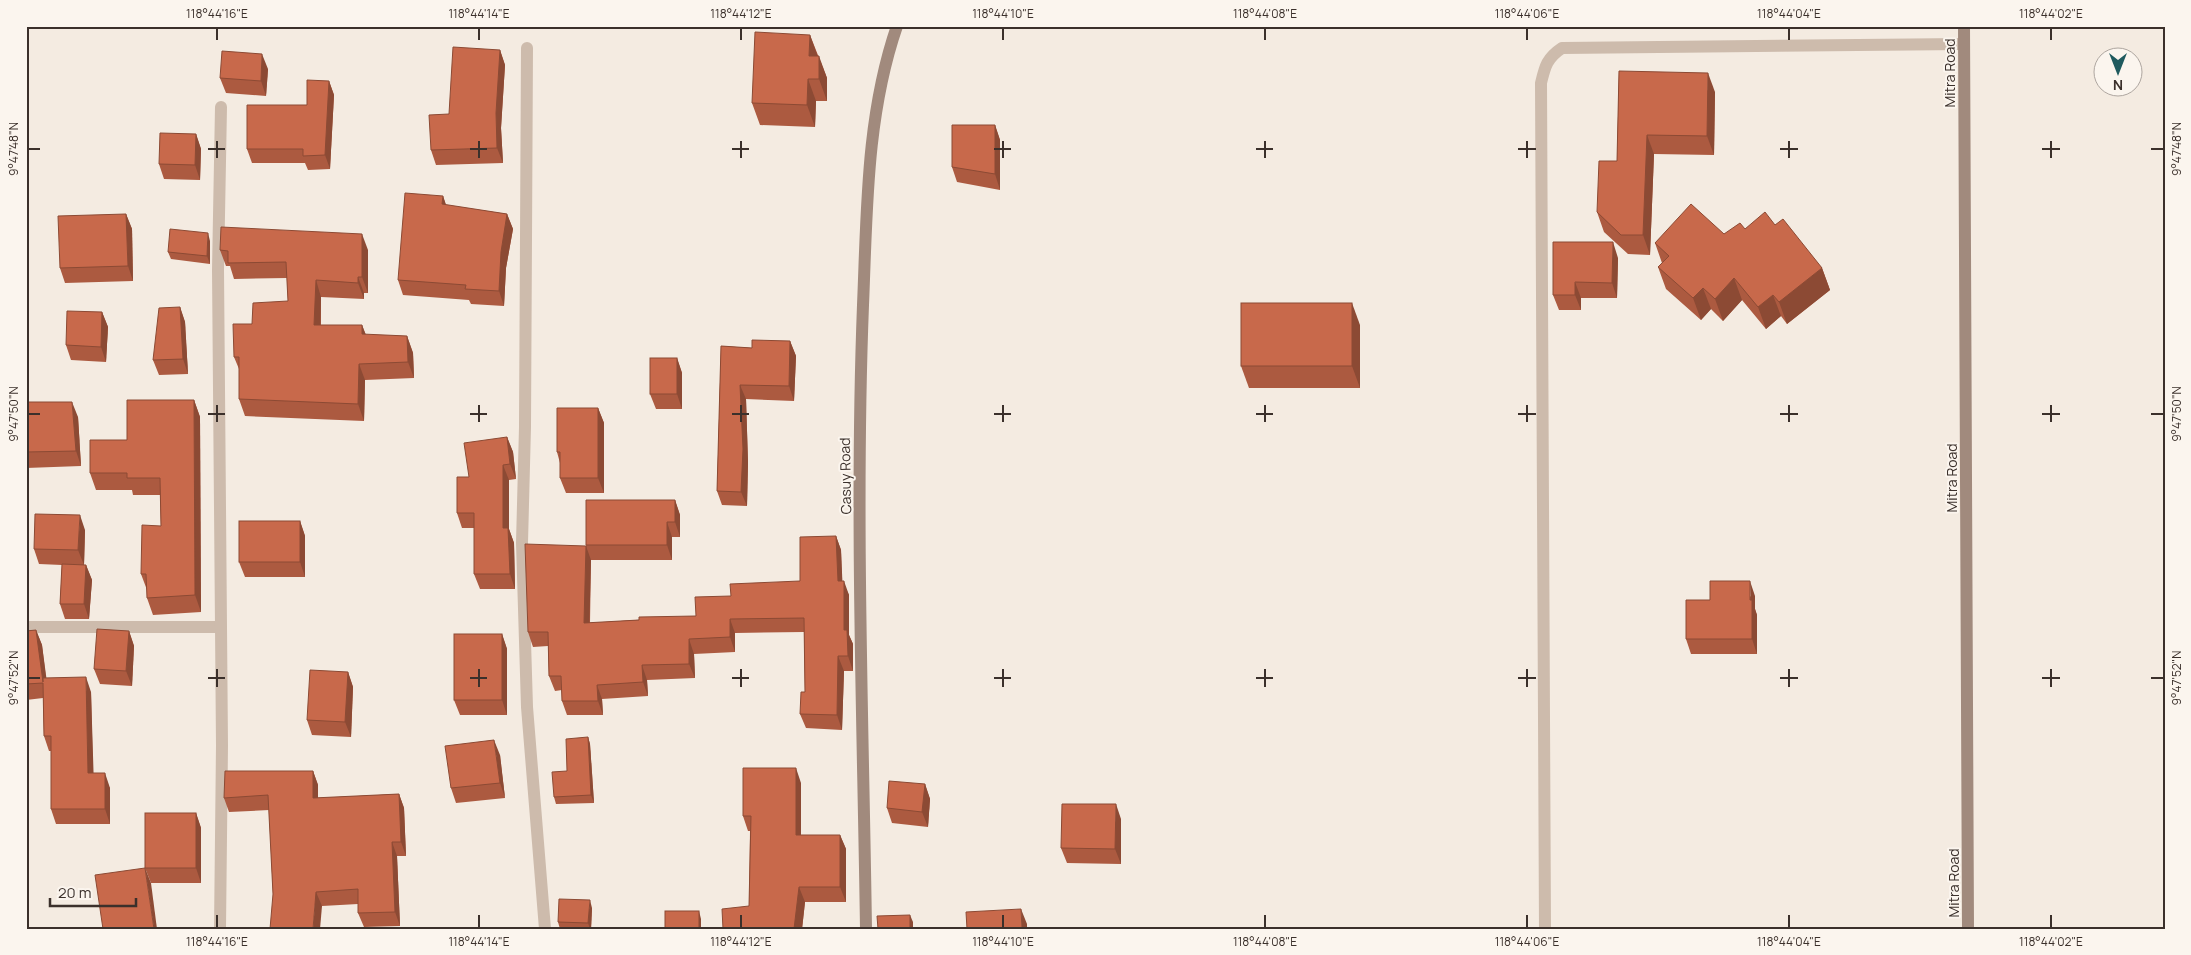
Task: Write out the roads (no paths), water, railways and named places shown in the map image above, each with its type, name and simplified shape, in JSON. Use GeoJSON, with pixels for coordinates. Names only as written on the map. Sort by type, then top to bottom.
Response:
{"type":"FeatureCollection","features":[{"type":"Feature","properties":{"kind":"street","name":"Casuy Road"},"geometry":{"type":"LineString","coordinates":[[866,929],[859,403],[869,156],[877,100],[897,26]]}},
{"type":"Feature","properties":{"kind":"street","name":"Mitra Road"},"geometry":{"type":"LineString","coordinates":[[1964,26],[1968,929]]}},
{"type":"Feature","properties":{"kind":"street"},"geometry":{"type":"LineString","coordinates":[[1545,929],[1541,82],[1545,67],[1551,55],[1562,48],[1964,44]]}},
{"type":"Feature","properties":{"kind":"street"},"geometry":{"type":"LineString","coordinates":[[527,48],[525,417],[522,543],[527,707],[545,929]]}},
{"type":"Feature","properties":{"kind":"street"},"geometry":{"type":"LineString","coordinates":[[220,929],[222,746],[218,270],[221,107]]}},
{"type":"Feature","properties":{"kind":"street"},"geometry":{"type":"LineString","coordinates":[[26,628],[220,627]]}}]}
